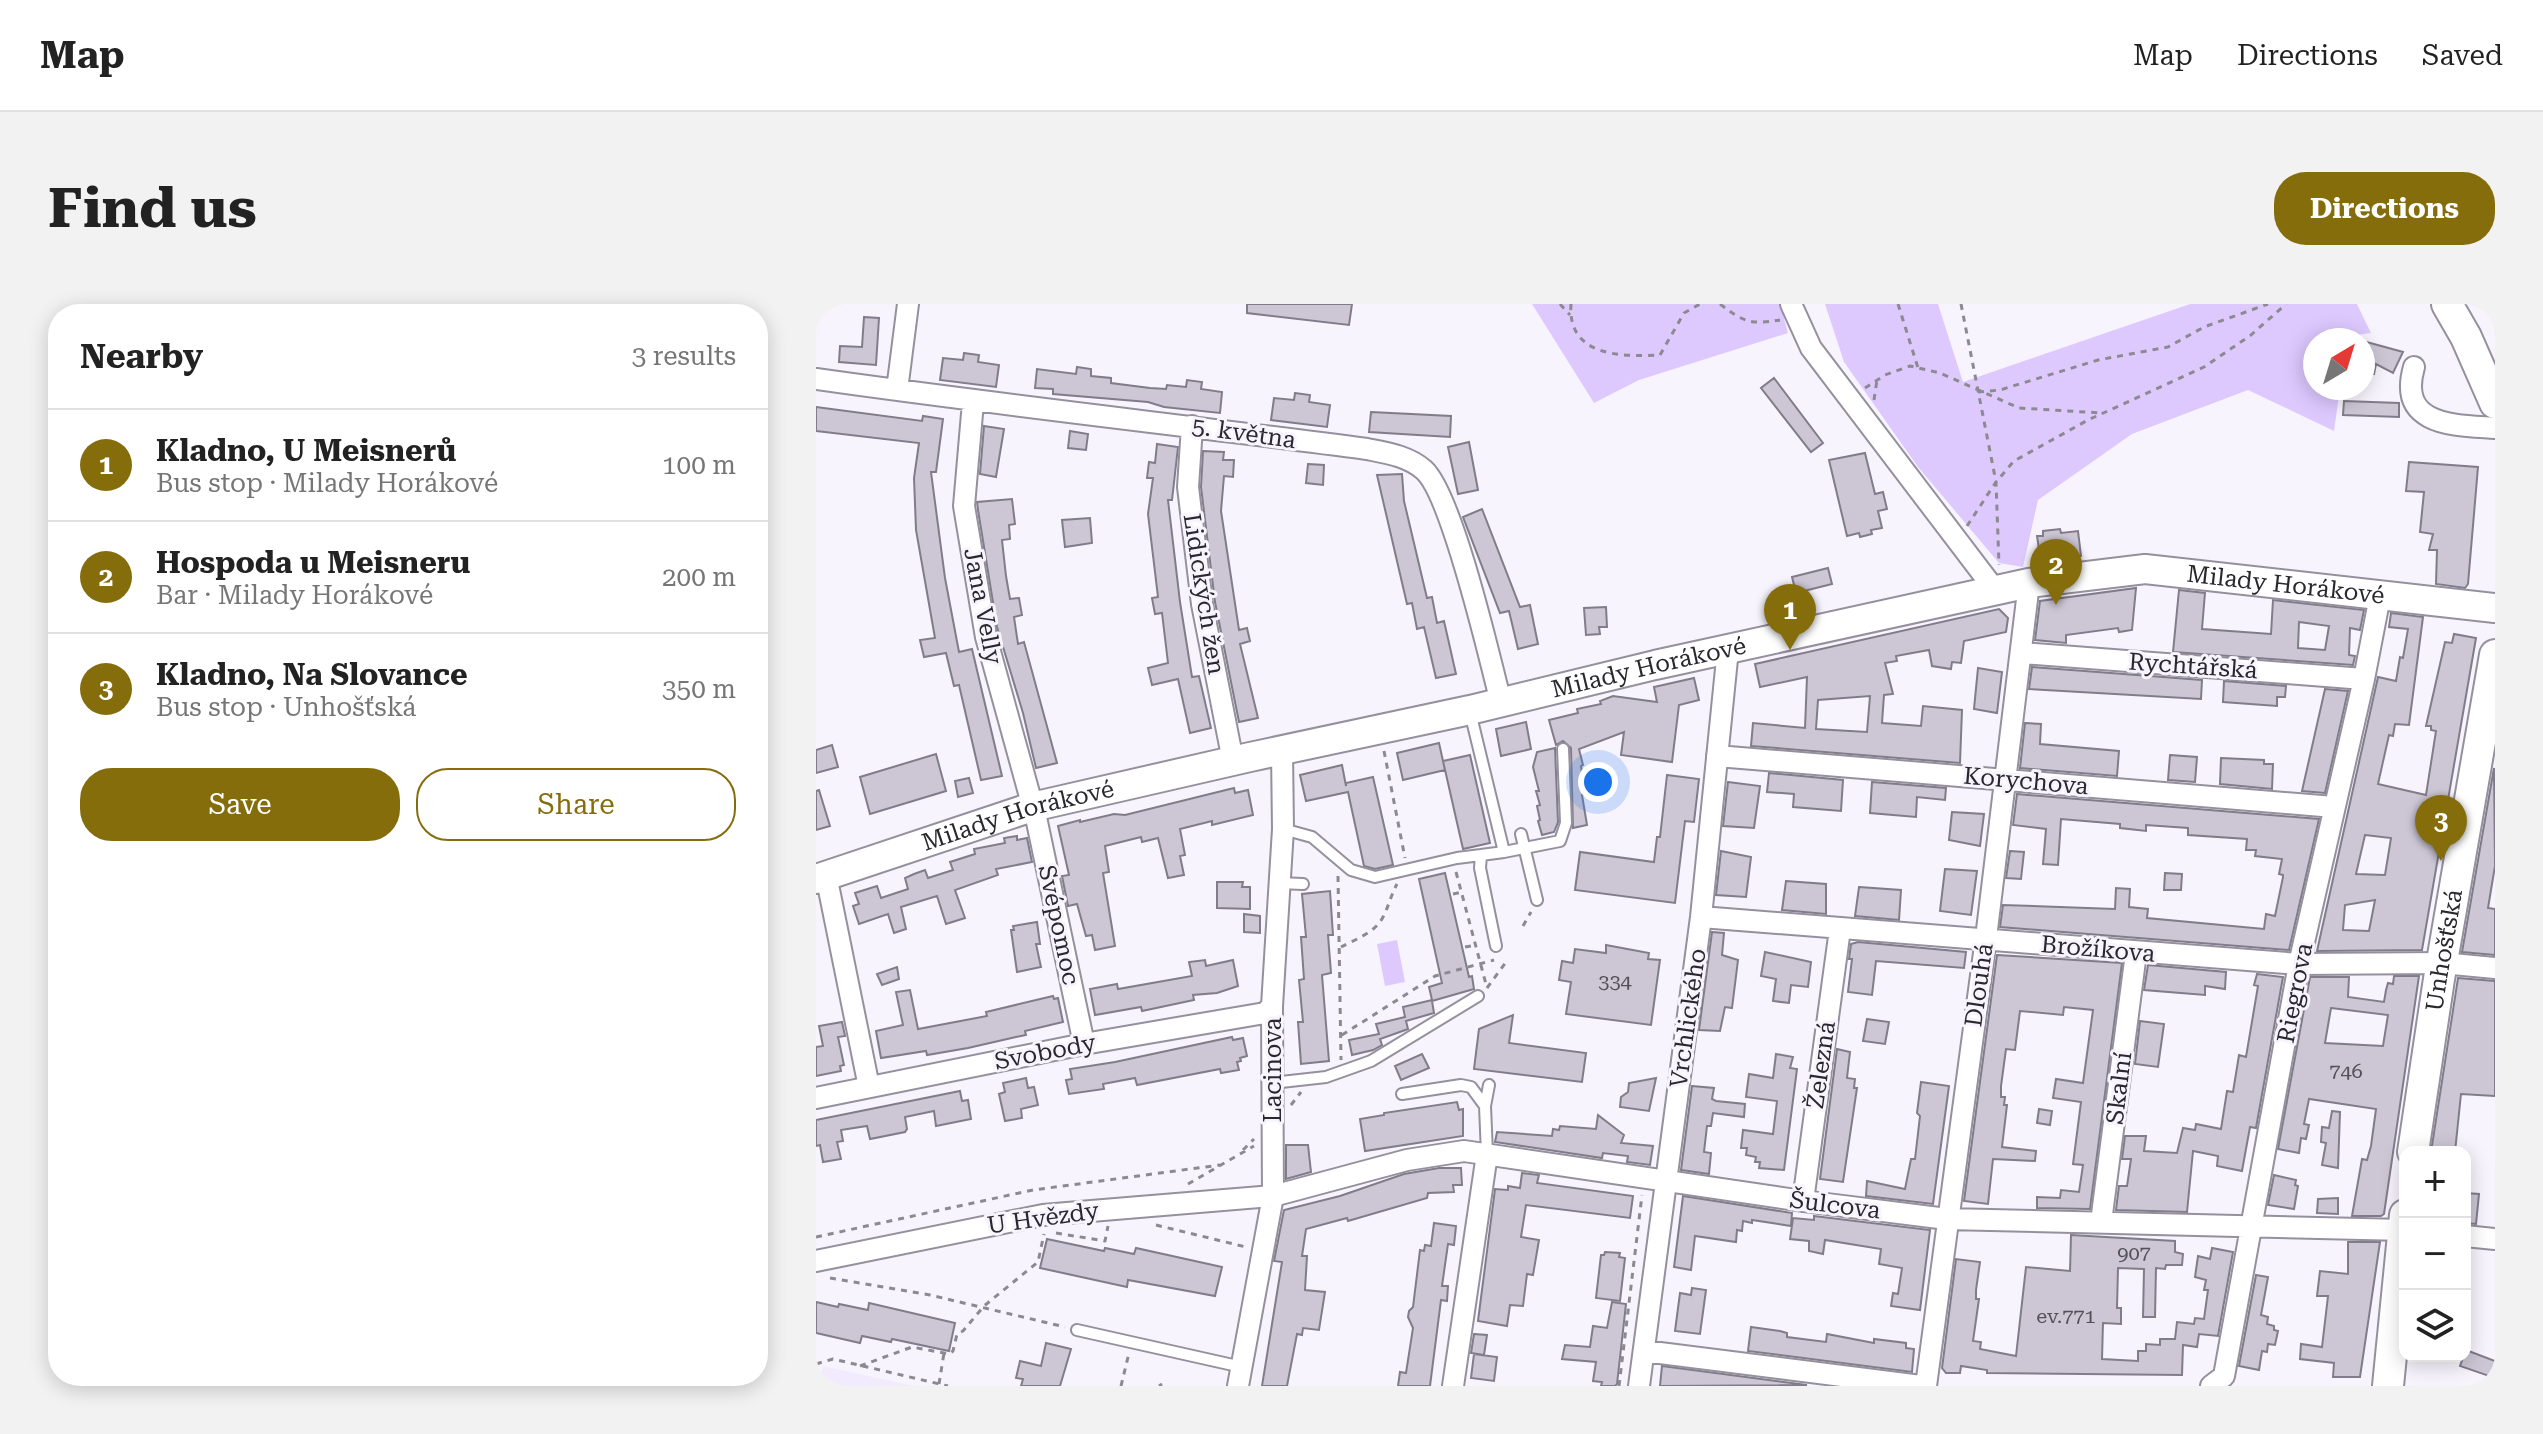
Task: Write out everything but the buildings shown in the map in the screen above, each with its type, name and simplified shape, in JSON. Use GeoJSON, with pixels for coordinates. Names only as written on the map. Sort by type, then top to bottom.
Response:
{"type":"FeatureCollection","features":[{"type":"Feature","properties":{"kind":"main road"},"geometry":{"type":"LineString","coordinates":[[2447,304],[2466,337],[2495,403]]}},
{"type":"Feature","properties":{"kind":"main road","name":"Milady Horákové"},"geometry":{"type":"LineString","coordinates":[[821,877],[1032,807],[2029,583],[2145,569],[2495,608]]}},
{"type":"Feature","properties":{"kind":"main road","name":"Unhošťská"},"geometry":{"type":"LineString","coordinates":[[2414,1146],[2442,963],[2492,691],[2495,655]]}},
{"type":"Feature","properties":{"kind":"main road"},"geometry":{"type":"LineString","coordinates":[[2388,1386],[2399,1275]]}},
{"type":"Feature","properties":{"kind":"street"},"geometry":{"type":"LineString","coordinates":[[897,390],[908,304]]}},
{"type":"Feature","properties":{"kind":"street"},"geometry":{"type":"LineString","coordinates":[[1793,311],[1811,348],[1997,590]]}},
{"type":"Feature","properties":{"kind":"street"},"geometry":{"type":"LineString","coordinates":[[2414,367],[2410,381],[2424,414],[2438,423],[2495,428]]}},
{"type":"Feature","properties":{"kind":"street","name":"5. května"},"geometry":{"type":"LineString","coordinates":[[816,379],[973,402],[1367,449],[1400,456],[1423,468],[1432,479],[1447,512],[1501,703]]}},
{"type":"Feature","properties":{"kind":"street","name":"Jana Velly"},"geometry":{"type":"LineString","coordinates":[[973,402],[964,506],[986,637],[1032,807]]}},
{"type":"Feature","properties":{"kind":"street","name":"Lidických žen"},"geometry":{"type":"LineString","coordinates":[[1192,426],[1188,487],[1202,604],[1233,761]]}},
{"type":"Feature","properties":{"kind":"street","name":"Dlouhá"},"geometry":{"type":"LineString","coordinates":[[1924,1386],[1986,938],[2029,583]]}},
{"type":"Feature","properties":{"kind":"street","name":"Riegrova"},"geometry":{"type":"LineString","coordinates":[[2211,1386],[2224,1376],[2299,964],[2380,596]]}},
{"type":"Feature","properties":{"kind":"street","name":"Vrchlického"},"geometry":{"type":"LineString","coordinates":[[1639,1386],[1701,917],[1728,649]]}},
{"type":"Feature","properties":{"kind":"street","name":"Rychtářská"},"geometry":{"type":"LineString","coordinates":[[2021,653],[2364,679]]}},
{"type":"Feature","properties":{"kind":"street","name":"Lacinova"},"geometry":{"type":"LineString","coordinates":[[1240,1376],[1273,1196],[1272,1006],[1283,829],[1282,751]]}},
{"type":"Feature","properties":{"kind":"street","name":"Korychova"},"geometry":{"type":"LineString","coordinates":[[1717,756],[2334,807]]}},
{"type":"Feature","properties":{"kind":"street","name":"Svépomoc"},"geometry":{"type":"LineString","coordinates":[[1032,807],[1084,1044]]}},
{"type":"Feature","properties":{"kind":"street"},"geometry":{"type":"LineString","coordinates":[[821,877],[869,1087]]}},
{"type":"Feature","properties":{"kind":"street","name":"Brožíkova"},"geometry":{"type":"LineString","coordinates":[[1701,917],[2299,964],[2442,963],[2495,968]]}},
{"type":"Feature","properties":{"kind":"street","name":"Železná"},"geometry":{"type":"LineString","coordinates":[[1803,1201],[1840,929]]}},
{"type":"Feature","properties":{"kind":"street","name":"Skalní"},"geometry":{"type":"LineString","coordinates":[[2101,1222],[2136,953]]}},
{"type":"Feature","properties":{"kind":"street","name":"Svobody"},"geometry":{"type":"LineString","coordinates":[[816,1098],[1084,1044],[1265,1013],[1272,1006]]}},
{"type":"Feature","properties":{"kind":"street","name":"Šulcova"},"geometry":{"type":"LineString","coordinates":[[1273,1196],[1407,1160],[1464,1151],[1947,1219],[2250,1226],[2399,1225]]}},
{"type":"Feature","properties":{"kind":"street"},"geometry":{"type":"LineString","coordinates":[[1453,1386],[1487,1154]]}},
{"type":"Feature","properties":{"kind":"street","name":"U Hvězdy"},"geometry":{"type":"LineString","coordinates":[[816,1261],[1043,1215],[1273,1196]]}},
{"type":"Feature","properties":{"kind":"street"},"geometry":{"type":"LineString","coordinates":[[2471,1237],[2495,1239]]}},
{"type":"Feature","properties":{"kind":"street"},"geometry":{"type":"LineString","coordinates":[[1644,1351],[1924,1386]]}},
{"type":"Feature","properties":{"kind":"lane"},"geometry":{"type":"LineString","coordinates":[[1470,710],[1504,852]]}},
{"type":"Feature","properties":{"kind":"lane"},"geometry":{"type":"LineString","coordinates":[[1283,829],[1312,837],[1351,870],[1375,877],[1452,859],[1560,841],[1566,823],[1563,749]]}},
{"type":"Feature","properties":{"kind":"lane"},"geometry":{"type":"LineString","coordinates":[[1521,834],[1537,900]]}},
{"type":"Feature","properties":{"kind":"lane"},"geometry":{"type":"LineString","coordinates":[[1481,855],[1480,868],[1496,946]]}},
{"type":"Feature","properties":{"kind":"lane"},"geometry":{"type":"LineString","coordinates":[[1278,883],[1303,884]]}},
{"type":"Feature","properties":{"kind":"lane"},"geometry":{"type":"LineString","coordinates":[[1272,1083],[1326,1077],[1371,1061],[1478,996]]}},
{"type":"Feature","properties":{"kind":"lane"},"geometry":{"type":"LineString","coordinates":[[1402,1094],[1461,1085],[1471,1087],[1485,1106]]}},
{"type":"Feature","properties":{"kind":"lane"},"geometry":{"type":"LineString","coordinates":[[1487,1154],[1485,1106],[1489,1085]]}},
{"type":"Feature","properties":{"kind":"lane"},"geometry":{"type":"LineString","coordinates":[[1077,1330],[1240,1376]]}},
{"type":"Feature","properties":{"kind":"path"},"geometry":{"type":"LineString","coordinates":[[1560,304],[1570,315],[1580,336],[1600,353],[1634,356],[1660,355],[1684,313],[1700,304]]}},
{"type":"Feature","properties":{"kind":"path"},"geometry":{"type":"LineString","coordinates":[[1570,315],[1571,304]]}},
{"type":"Feature","properties":{"kind":"path"},"geometry":{"type":"LineString","coordinates":[[1720,304],[1742,321],[1764,322],[1793,311]]}},
{"type":"Feature","properties":{"kind":"path"},"geometry":{"type":"LineString","coordinates":[[1898,304],[1918,368]]}},
{"type":"Feature","properties":{"kind":"path"},"geometry":{"type":"LineString","coordinates":[[1961,304],[1996,482],[1997,590]]}},
{"type":"Feature","properties":{"kind":"path"},"geometry":{"type":"LineString","coordinates":[[1978,392],[2000,390],[2098,360],[2168,347],[2204,327],[2268,304]]}},
{"type":"Feature","properties":{"kind":"path"},"geometry":{"type":"LineString","coordinates":[[1957,541],[1996,482],[2014,461],[2102,413],[2204,367],[2251,335],[2286,304]]}},
{"type":"Feature","properties":{"kind":"path"},"geometry":{"type":"LineString","coordinates":[[1848,398],[1885,375],[1910,366],[1940,373],[2019,408],[2102,413]]}},
{"type":"Feature","properties":{"kind":"path"},"geometry":{"type":"LineString","coordinates":[[1339,948],[1372,930],[1383,918],[1389,897],[1406,870],[1383,742]]}},
{"type":"Feature","properties":{"kind":"path"},"geometry":{"type":"LineString","coordinates":[[1338,859],[1342,1072]]}},
{"type":"Feature","properties":{"kind":"path"},"geometry":{"type":"LineString","coordinates":[[1452,859],[1487,988],[1506,962]]}},
{"type":"Feature","properties":{"kind":"path"},"geometry":{"type":"LineString","coordinates":[[1453,894],[1462,892]]}},
{"type":"Feature","properties":{"kind":"path"},"geometry":{"type":"LineString","coordinates":[[1523,926],[1531,912]]}},
{"type":"Feature","properties":{"kind":"path"},"geometry":{"type":"LineString","coordinates":[[1465,947],[1477,945]]}},
{"type":"Feature","properties":{"kind":"path"},"geometry":{"type":"LineString","coordinates":[[1341,1035],[1435,976],[1494,960]]}},
{"type":"Feature","properties":{"kind":"path"},"geometry":{"type":"LineString","coordinates":[[1291,1105],[1310,1079]]}},
{"type":"Feature","properties":{"kind":"path"},"geometry":{"type":"LineString","coordinates":[[1239,1154],[1254,1138]]}},
{"type":"Feature","properties":{"kind":"path"},"geometry":{"type":"LineString","coordinates":[[1183,1187],[1262,1142]]}},
{"type":"Feature","properties":{"kind":"path"},"geometry":{"type":"LineString","coordinates":[[816,1237],[1033,1190],[1220,1165]]}},
{"type":"Feature","properties":{"kind":"path"},"geometry":{"type":"LineString","coordinates":[[1619,1386],[1643,1189]]}},
{"type":"Feature","properties":{"kind":"path"},"geometry":{"type":"LineString","coordinates":[[860,1366],[912,1347],[949,1354],[953,1351],[957,1334],[984,1306],[1038,1262],[1045,1231],[1105,1241],[1111,1214]]}},
{"type":"Feature","properties":{"kind":"path"},"geometry":{"type":"LineString","coordinates":[[1153,1224],[1252,1249]]}},
{"type":"Feature","properties":{"kind":"path"},"geometry":{"type":"LineString","coordinates":[[830,1278],[984,1306],[1077,1330]]}},
{"type":"Feature","properties":{"kind":"path"},"geometry":{"type":"LineString","coordinates":[[1121,1386],[1130,1349]]}},
{"type":"Feature","properties":{"kind":"path"},"geometry":{"type":"LineString","coordinates":[[939,1384],[944,1353]]}},
{"type":"Feature","properties":{"kind":"path"},"geometry":{"type":"LineString","coordinates":[[816,1364],[833,1359],[948,1386]]}},
{"type":"Feature","properties":{"kind":"shaded area"},"geometry":{"type":"Polygon","coordinates":[[[1532,304],[1780,304],[1788,333],[1639,380],[1594,403],[1532,304]]]}},
{"type":"Feature","properties":{"kind":"shaded area"},"geometry":{"type":"Polygon","coordinates":[[[1825,304],[1938,304],[1963,382],[2190,304],[2357,304],[2369,328],[2303,328],[2303,400],[2338,400],[2334,431],[2248,390],[2132,434],[2038,500],[2023,567],[1999,563],[1918,467],[1844,362],[1825,304]]]}},
{"type":"Feature","properties":{"kind":"shaded area"},"geometry":{"type":"Polygon","coordinates":[[[1397,940],[1405,982],[1385,986],[1377,944],[1397,940]]]}},
{"type":"Feature","properties":{"kind":"shaded area"},"geometry":{"type":"Polygon","coordinates":[[[823,1366],[914,1386],[819,1386],[823,1366]]]}},
{"type":"Feature","properties":{"kind":"place","name":"Hospoda u Meisneru"},"geometry":{"type":"Point","coordinates":[2056,605]}},
{"type":"Feature","properties":{"kind":"place","name":"Kladno, U Meisnerů"},"geometry":{"type":"Point","coordinates":[1790,650]}},
{"type":"Feature","properties":{"kind":"place","name":"Kladno, Na Slovance"},"geometry":{"type":"Point","coordinates":[2441,861]}}]}
